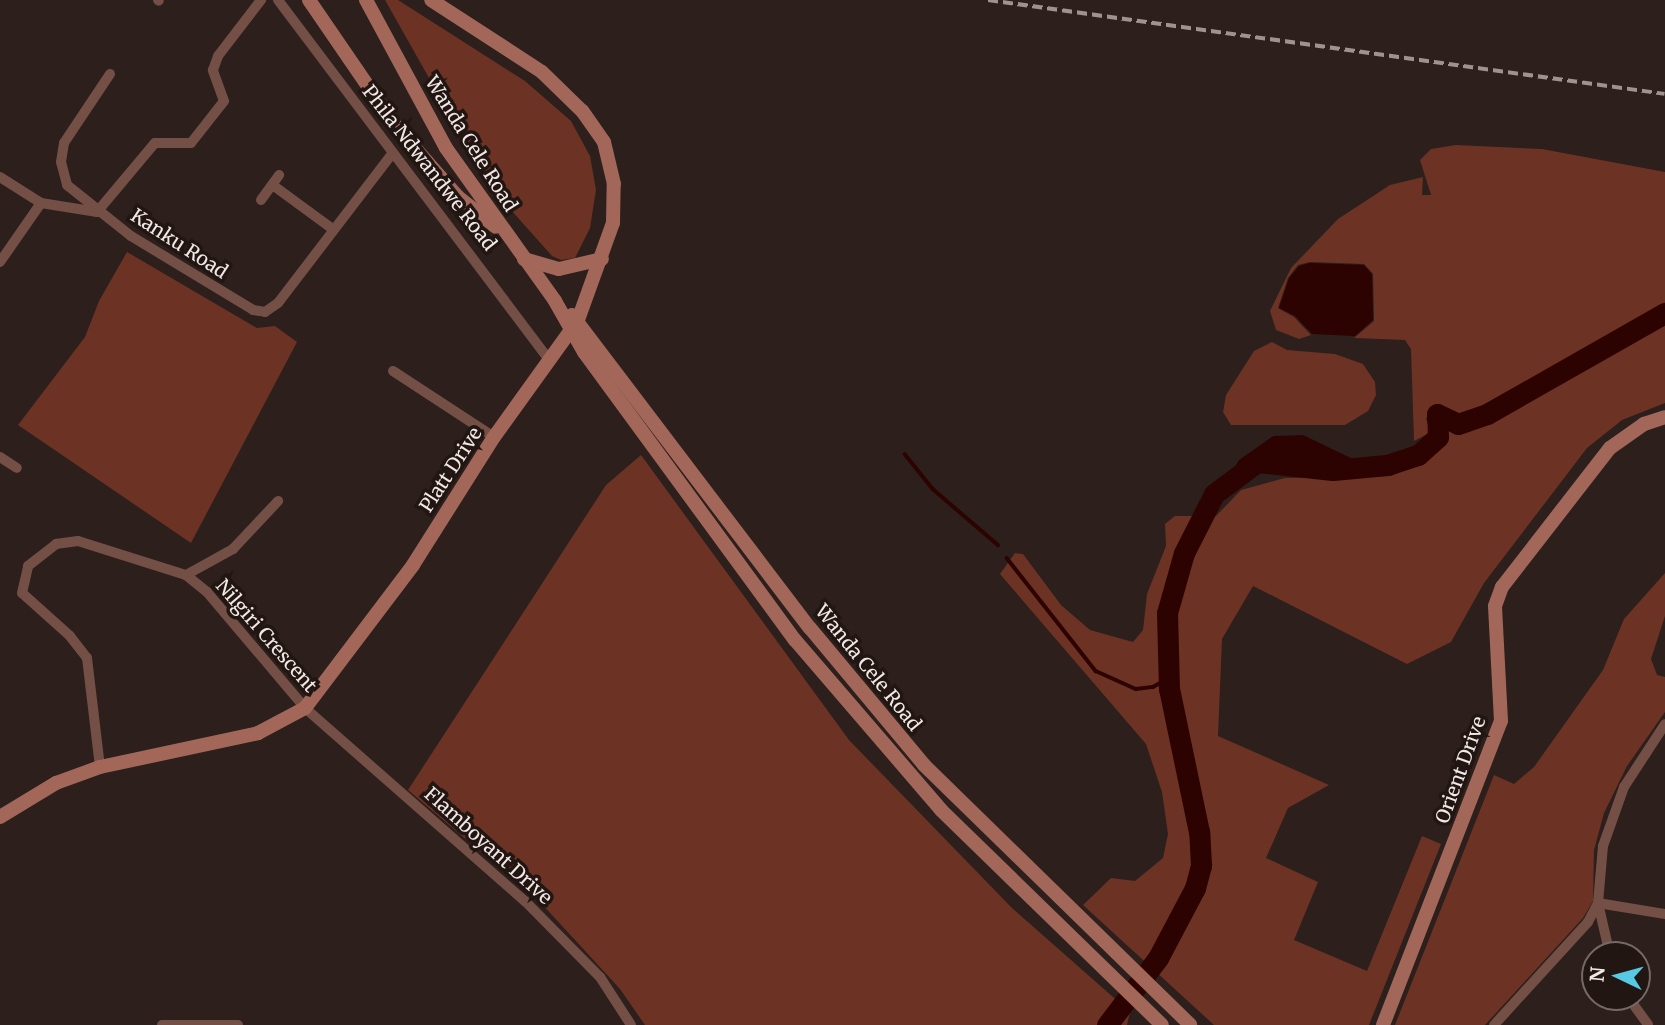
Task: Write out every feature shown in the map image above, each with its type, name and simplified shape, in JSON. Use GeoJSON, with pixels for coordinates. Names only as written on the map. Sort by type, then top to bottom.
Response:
{"type":"FeatureCollection","features":[{"type":"Feature","properties":{"kind":"main road","name":"Phila Ndwandwe Road"},"geometry":{"type":"LineString","coordinates":[[309,0],[394,124],[458,197],[505,234]]}},
{"type":"Feature","properties":{"kind":"main road","name":"Wanda Cele Road"},"geometry":{"type":"LineString","coordinates":[[366,0],[446,148],[505,234],[810,628],[915,755],[1190,1025]]}},
{"type":"Feature","properties":{"kind":"main road","name":"Platt Drive"},"geometry":{"type":"LineString","coordinates":[[0,817],[56,783],[100,767],[258,733],[305,708],[413,565],[494,437],[574,326],[602,258],[612,223],[614,184],[604,142],[582,111],[542,72],[431,0]]}},
{"type":"Feature","properties":{"kind":"main road"},"geometry":{"type":"LineString","coordinates":[[524,259],[559,269],[602,258]]}},
{"type":"Feature","properties":{"kind":"main road","name":"Wanda Cele Road"},"geometry":{"type":"LineString","coordinates":[[574,326],[729,552],[846,704],[941,810],[1162,1025]]}},
{"type":"Feature","properties":{"kind":"main road","name":"Orient Drive"},"geometry":{"type":"LineString","coordinates":[[1383,1025],[1501,720],[1494,624],[1502,587],[1610,448],[1644,424],[1665,417]]}},
{"type":"Feature","properties":{"kind":"street"},"geometry":{"type":"LineString","coordinates":[[0,177],[41,203],[97,212],[155,143],[191,143],[213,117],[224,96],[214,75],[214,64],[261,0]]}},
{"type":"Feature","properties":{"kind":"street","name":"Phila Ndwandwe Road"},"geometry":{"type":"LineString","coordinates":[[278,0],[391,155],[550,359]]}},
{"type":"Feature","properties":{"kind":"street","name":"Kanku Road"},"geometry":{"type":"LineString","coordinates":[[110,74],[64,143],[61,162],[67,185],[97,212],[230,298],[265,312],[278,303],[334,230]]}},
{"type":"Feature","properties":{"kind":"street"},"geometry":{"type":"LineString","coordinates":[[274,186],[334,230],[391,155]]}},
{"type":"Feature","properties":{"kind":"street"},"geometry":{"type":"LineString","coordinates":[[261,200],[274,186],[279,175]]}},
{"type":"Feature","properties":{"kind":"street"},"geometry":{"type":"LineString","coordinates":[[1,257],[41,203]]}},
{"type":"Feature","properties":{"kind":"street"},"geometry":{"type":"LineString","coordinates":[[393,371],[494,437]]}},
{"type":"Feature","properties":{"kind":"street"},"geometry":{"type":"LineString","coordinates":[[0,457],[17,468]]}},
{"type":"Feature","properties":{"kind":"street"},"geometry":{"type":"LineString","coordinates":[[186,575],[233,549],[278,501]]}},
{"type":"Feature","properties":{"kind":"street","name":"Nilgiri Crescent"},"geometry":{"type":"LineString","coordinates":[[100,767],[87,657],[70,636],[28,603],[22,581],[28,566],[56,544],[78,541],[186,575],[239,626],[305,708]]}},
{"type":"Feature","properties":{"kind":"street","name":"Flamboyant Drive"},"geometry":{"type":"LineString","coordinates":[[305,708],[525,901],[600,977],[631,1025]]}},
{"type":"Feature","properties":{"kind":"street"},"geometry":{"type":"LineString","coordinates":[[1606,941],[1598,903],[1609,822],[1624,787],[1665,724]]}},
{"type":"Feature","properties":{"kind":"street"},"geometry":{"type":"LineString","coordinates":[[1598,903],[1665,914]]}},
{"type":"Feature","properties":{"kind":"street"},"geometry":{"type":"LineString","coordinates":[[1494,1025],[1588,922],[1598,903]]}},
{"type":"Feature","properties":{"kind":"street"},"geometry":{"type":"LineString","coordinates":[[162,1025],[238,1025]]}},
{"type":"Feature","properties":{"kind":"shaded area"},"geometry":{"type":"Polygon","coordinates":[[[385,0],[398,0],[525,81],[571,121],[590,156],[596,190],[590,228],[575,258],[561,260],[552,256],[511,210],[472,154],[385,0]]]}},
{"type":"Feature","properties":{"kind":"shaded area"},"geometry":{"type":"Polygon","coordinates":[[[1456,145],[1542,149],[1665,172],[1665,403],[1622,420],[1587,448],[1484,583],[1451,642],[1407,664],[1253,586],[1222,639],[1218,736],[1329,785],[1288,808],[1266,858],[1318,882],[1294,940],[1367,971],[1422,836],[1441,844],[1369,1025],[1214,1025],[1083,905],[1111,878],[1135,881],[1163,858],[1168,834],[1162,792],[1146,744],[1000,574],[1015,553],[1023,554],[1061,605],[1090,630],[1133,642],[1143,630],[1147,594],[1166,546],[1165,524],[1175,516],[1216,516],[1241,490],[1285,478],[1391,476],[1427,461],[1446,440],[1449,409],[1432,406],[1426,419],[1431,432],[1414,441],[1411,349],[1405,340],[1354,338],[1374,321],[1373,274],[1364,264],[1310,262],[1298,265],[1288,278],[1278,308],[1294,317],[1311,335],[1299,339],[1276,330],[1270,311],[1291,268],[1338,219],[1390,185],[1423,177],[1422,195],[1431,195],[1420,160],[1431,149],[1456,145]]]}},
{"type":"Feature","properties":{"kind":"shaded area"},"geometry":{"type":"Polygon","coordinates":[[[127,252],[257,328],[275,326],[297,342],[191,543],[18,425],[85,337],[99,301],[127,252]]]}},
{"type":"Feature","properties":{"kind":"shaded area"},"geometry":{"type":"Polygon","coordinates":[[[1310,263],[1364,265],[1372,274],[1373,320],[1355,336],[1312,334],[1295,316],[1279,308],[1289,278],[1299,266],[1310,263]]]}},
{"type":"Feature","properties":{"kind":"shaded area"},"geometry":{"type":"Polygon","coordinates":[[[1272,342],[1287,350],[1335,354],[1363,364],[1375,382],[1376,395],[1368,411],[1345,425],[1231,425],[1223,412],[1226,395],[1254,351],[1272,342]]]}},
{"type":"Feature","properties":{"kind":"shaded area"},"geometry":{"type":"Polygon","coordinates":[[[641,455],[849,740],[1011,907],[1130,1012],[1127,1025],[645,1025],[620,989],[541,903],[408,790],[606,485],[641,455]]]}},
{"type":"Feature","properties":{"kind":"shaded area"},"geometry":{"type":"Polygon","coordinates":[[[1665,573],[1665,616],[1651,659],[1657,675],[1665,677],[1665,712],[1627,766],[1604,813],[1594,850],[1593,901],[1583,918],[1485,1025],[1395,1025],[1494,775],[1514,784],[1534,767],[1603,670],[1624,619],[1665,573]]]}},
{"type":"Feature","properties":{"kind":"waterway"},"geometry":{"type":"LineString","coordinates":[[1107,1025],[1158,958],[1195,888],[1201,865],[1199,832],[1169,689],[1167,613],[1184,553],[1214,494],[1257,462],[1333,470],[1387,465],[1418,455],[1438,437],[1437,414],[1458,424],[1487,414],[1665,313]]}},
{"type":"Feature","properties":{"kind":"waterway"},"geometry":{"type":"LineString","coordinates":[[1246,467],[1276,446],[1300,445],[1348,468]]}},
{"type":"Feature","properties":{"kind":"waterway"},"geometry":{"type":"LineString","coordinates":[[905,454],[933,489],[998,545]]}},
{"type":"Feature","properties":{"kind":"waterway"},"geometry":{"type":"LineString","coordinates":[[1007,558],[1096,671],[1136,689],[1153,687],[1169,678]]}},
{"type":"Feature","properties":{"kind":"railway"},"geometry":{"type":"LineString","coordinates":[[988,0],[1665,94]]}}]}
